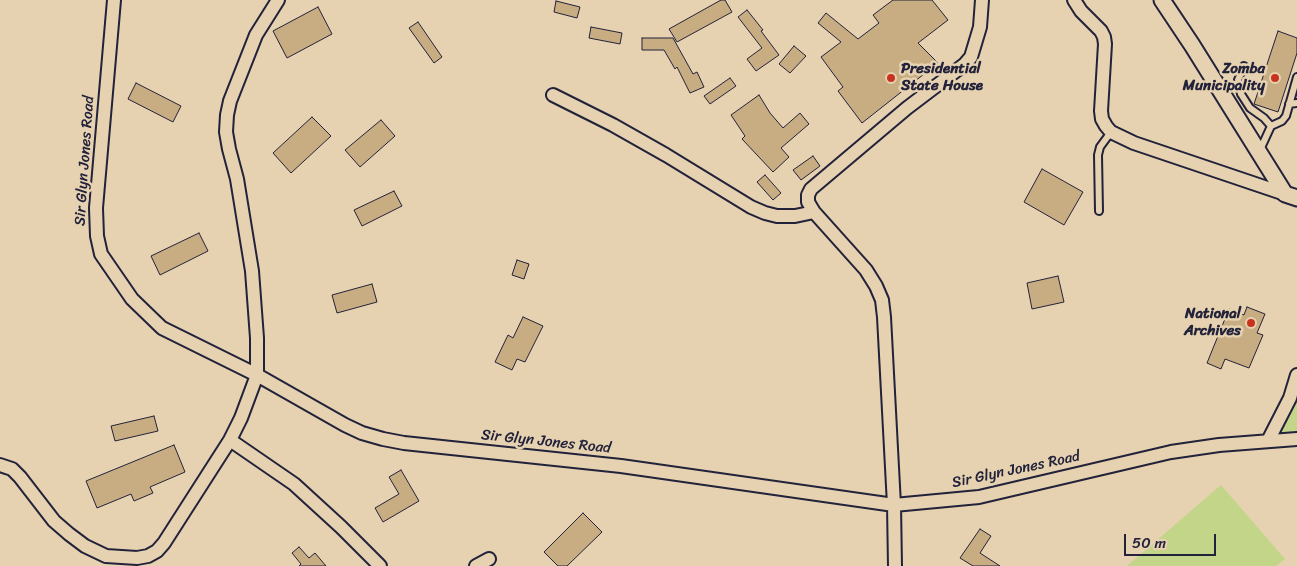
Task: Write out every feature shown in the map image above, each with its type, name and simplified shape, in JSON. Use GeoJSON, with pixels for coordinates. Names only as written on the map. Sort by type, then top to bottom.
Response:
{"type":"FeatureCollection","features":[{"type":"Feature","properties":{"kind":"street","name":"Sir Glyn Jones Road"},"geometry":{"type":"LineString","coordinates":[[114,0],[96,208],[97,236],[101,254],[132,299],[162,328],[257,375],[345,426],[362,433],[383,440],[404,443],[621,466],[894,505],[979,497],[1171,452],[1219,445],[1297,438]]}},
{"type":"Feature","properties":{"kind":"street"},"geometry":{"type":"LineString","coordinates":[[0,464],[12,470],[20,477],[54,521],[85,546],[106,556],[137,558],[148,556],[157,551],[164,543],[230,440],[241,418],[257,375],[257,338],[252,271],[237,179],[226,132],[227,115],[230,100],[256,35],[278,0]]}},
{"type":"Feature","properties":{"kind":"street"},"geometry":{"type":"LineString","coordinates":[[895,566],[894,505],[882,300],[866,270],[814,212],[808,202],[808,195],[811,189],[907,108],[965,64],[971,57],[980,27],[982,0]]}},
{"type":"Feature","properties":{"kind":"street"},"geometry":{"type":"LineString","coordinates":[[1074,0],[1104,37],[1101,111],[1102,119],[1112,132],[1134,144],[1291,196]]}},
{"type":"Feature","properties":{"kind":"street"},"geometry":{"type":"LineString","coordinates":[[1162,0],[1259,151],[1291,196]]}},
{"type":"Feature","properties":{"kind":"street"},"geometry":{"type":"LineString","coordinates":[[553,95],[614,125],[751,207],[777,216],[795,216],[814,212]]}},
{"type":"Feature","properties":{"kind":"street"},"geometry":{"type":"LineString","coordinates":[[1268,441],[1290,398],[1297,375]]}},
{"type":"Feature","properties":{"kind":"street"},"geometry":{"type":"LineString","coordinates":[[230,440],[294,484],[380,566]]}},
{"type":"Feature","properties":{"kind":"street"},"geometry":{"type":"LineString","coordinates":[[476,566],[489,559]]}},
{"type":"Feature","properties":{"kind":"lane"},"geometry":{"type":"LineString","coordinates":[[1244,66],[1238,80],[1241,94],[1250,108],[1264,118],[1271,126]]}},
{"type":"Feature","properties":{"kind":"lane"},"geometry":{"type":"LineString","coordinates":[[1259,151],[1271,126],[1282,121],[1286,116],[1297,77]]}},
{"type":"Feature","properties":{"kind":"lane"},"geometry":{"type":"LineString","coordinates":[[1289,104],[1297,104]]}},
{"type":"Feature","properties":{"kind":"lane"},"geometry":{"type":"LineString","coordinates":[[1099,211],[1098,155],[1100,147],[1112,132]]}},
{"type":"Feature","properties":{"kind":"green space"},"geometry":{"type":"Polygon","coordinates":[[[1297,365],[1297,436],[1263,438],[1290,392],[1297,365]]]}},
{"type":"Feature","properties":{"kind":"green space"},"geometry":{"type":"Polygon","coordinates":[[[1221,485],[1285,559],[1276,566],[1127,566],[1221,485]]]}},
{"type":"Feature","properties":{"kind":"building"},"geometry":{"type":"Polygon","coordinates":[[[721,0],[725,0],[732,12],[677,42],[669,29],[721,0]]]}},
{"type":"Feature","properties":{"kind":"building"},"geometry":{"type":"Polygon","coordinates":[[[893,0],[932,0],[948,20],[918,43],[938,63],[862,123],[838,91],[843,87],[821,57],[841,42],[818,23],[826,13],[858,39],[879,23],[873,15],[893,0]]]}},
{"type":"Feature","properties":{"kind":"building"},"geometry":{"type":"Polygon","coordinates":[[[556,1],[580,7],[577,18],[554,12],[556,1]]]}},
{"type":"Feature","properties":{"kind":"building"},"geometry":{"type":"Polygon","coordinates":[[[318,7],[332,34],[287,58],[273,31],[318,7]]]}},
{"type":"Feature","properties":{"kind":"building"},"geometry":{"type":"Polygon","coordinates":[[[747,10],[779,55],[756,71],[747,59],[762,48],[738,17],[747,10]]]}},
{"type":"Feature","properties":{"kind":"building"},"geometry":{"type":"Polygon","coordinates":[[[418,22],[442,57],[434,63],[409,28],[418,22]]]}},
{"type":"Feature","properties":{"kind":"building"},"geometry":{"type":"Polygon","coordinates":[[[591,27],[622,33],[620,44],[589,38],[591,27]]]}},
{"type":"Feature","properties":{"kind":"building","name":"Zomba Municipality"},"geometry":{"type":"Polygon","coordinates":[[[1278,31],[1297,38],[1297,53],[1278,112],[1254,104],[1278,31]]]}},
{"type":"Feature","properties":{"kind":"building"},"geometry":{"type":"Polygon","coordinates":[[[642,38],[673,38],[693,74],[697,72],[704,87],[690,93],[677,67],[675,69],[664,50],[642,50],[642,38]]]}},
{"type":"Feature","properties":{"kind":"building"},"geometry":{"type":"Polygon","coordinates":[[[794,46],[806,56],[790,73],[779,64],[794,46]]]}},
{"type":"Feature","properties":{"kind":"building"},"geometry":{"type":"Polygon","coordinates":[[[730,78],[736,86],[710,104],[704,96],[730,78]]]}},
{"type":"Feature","properties":{"kind":"building"},"geometry":{"type":"Polygon","coordinates":[[[136,83],[181,106],[173,122],[128,99],[136,83]]]}},
{"type":"Feature","properties":{"kind":"building"},"geometry":{"type":"Polygon","coordinates":[[[759,95],[770,113],[783,128],[800,113],[809,124],[781,148],[789,157],[773,172],[742,139],[745,136],[731,115],[759,95]]]}},
{"type":"Feature","properties":{"kind":"building"},"geometry":{"type":"Polygon","coordinates":[[[312,117],[331,136],[291,173],[273,153],[312,117]]]}},
{"type":"Feature","properties":{"kind":"building"},"geometry":{"type":"Polygon","coordinates":[[[381,120],[395,136],[360,167],[345,150],[381,120]]]}},
{"type":"Feature","properties":{"kind":"building"},"geometry":{"type":"Polygon","coordinates":[[[813,156],[820,166],[801,180],[793,170],[813,156]]]}},
{"type":"Feature","properties":{"kind":"building"},"geometry":{"type":"Polygon","coordinates":[[[1042,169],[1083,192],[1064,225],[1024,202],[1042,169]]]}},
{"type":"Feature","properties":{"kind":"building"},"geometry":{"type":"Polygon","coordinates":[[[765,175],[781,193],[773,200],[757,182],[765,175]]]}},
{"type":"Feature","properties":{"kind":"building"},"geometry":{"type":"Polygon","coordinates":[[[394,191],[402,206],[362,226],[354,210],[394,191]]]}},
{"type":"Feature","properties":{"kind":"building"},"geometry":{"type":"Polygon","coordinates":[[[199,233],[208,251],[160,275],[151,256],[199,233]]]}},
{"type":"Feature","properties":{"kind":"building"},"geometry":{"type":"Polygon","coordinates":[[[517,260],[529,264],[524,279],[512,275],[517,260]]]}},
{"type":"Feature","properties":{"kind":"building"},"geometry":{"type":"Polygon","coordinates":[[[1058,276],[1064,302],[1032,309],[1027,283],[1058,276]]]}},
{"type":"Feature","properties":{"kind":"building"},"geometry":{"type":"Polygon","coordinates":[[[372,284],[377,302],[337,313],[332,295],[372,284]]]}},
{"type":"Feature","properties":{"kind":"building"},"geometry":{"type":"Polygon","coordinates":[[[1247,307],[1265,314],[1257,333],[1263,335],[1249,368],[1225,359],[1221,369],[1207,363],[1229,309],[1244,315],[1247,307]]]}},
{"type":"Feature","properties":{"kind":"building"},"geometry":{"type":"Polygon","coordinates":[[[523,317],[543,326],[525,362],[517,359],[512,370],[495,362],[508,335],[513,338],[523,317]]]}},
{"type":"Feature","properties":{"kind":"building"},"geometry":{"type":"Polygon","coordinates":[[[154,416],[158,431],[115,441],[111,426],[154,416]]]}},
{"type":"Feature","properties":{"kind":"building"},"geometry":{"type":"Polygon","coordinates":[[[174,445],[185,472],[150,487],[153,493],[134,501],[131,494],[97,508],[86,481],[174,445]]]}},
{"type":"Feature","properties":{"kind":"building"},"geometry":{"type":"Polygon","coordinates":[[[401,470],[419,501],[383,522],[375,508],[399,494],[389,477],[401,470]]]}},
{"type":"Feature","properties":{"kind":"building"},"geometry":{"type":"Polygon","coordinates":[[[583,513],[602,532],[567,566],[558,566],[544,552],[583,513]]]}},
{"type":"Feature","properties":{"kind":"building"},"geometry":{"type":"Polygon","coordinates":[[[980,529],[991,536],[980,553],[1000,566],[973,566],[960,558],[980,529]]]}},
{"type":"Feature","properties":{"kind":"building"},"geometry":{"type":"Polygon","coordinates":[[[299,547],[309,558],[315,553],[326,566],[299,566],[301,564],[292,553],[299,547]]]}},
{"type":"Feature","properties":{"kind":"place","name":"Presidential State House"},"geometry":{"type":"Point","coordinates":[891,78]}},
{"type":"Feature","properties":{"kind":"place","name":"Zomba Municipality"},"geometry":{"type":"Point","coordinates":[1275,78]}},
{"type":"Feature","properties":{"kind":"place","name":"National Archives"},"geometry":{"type":"Point","coordinates":[1251,323]}}]}
